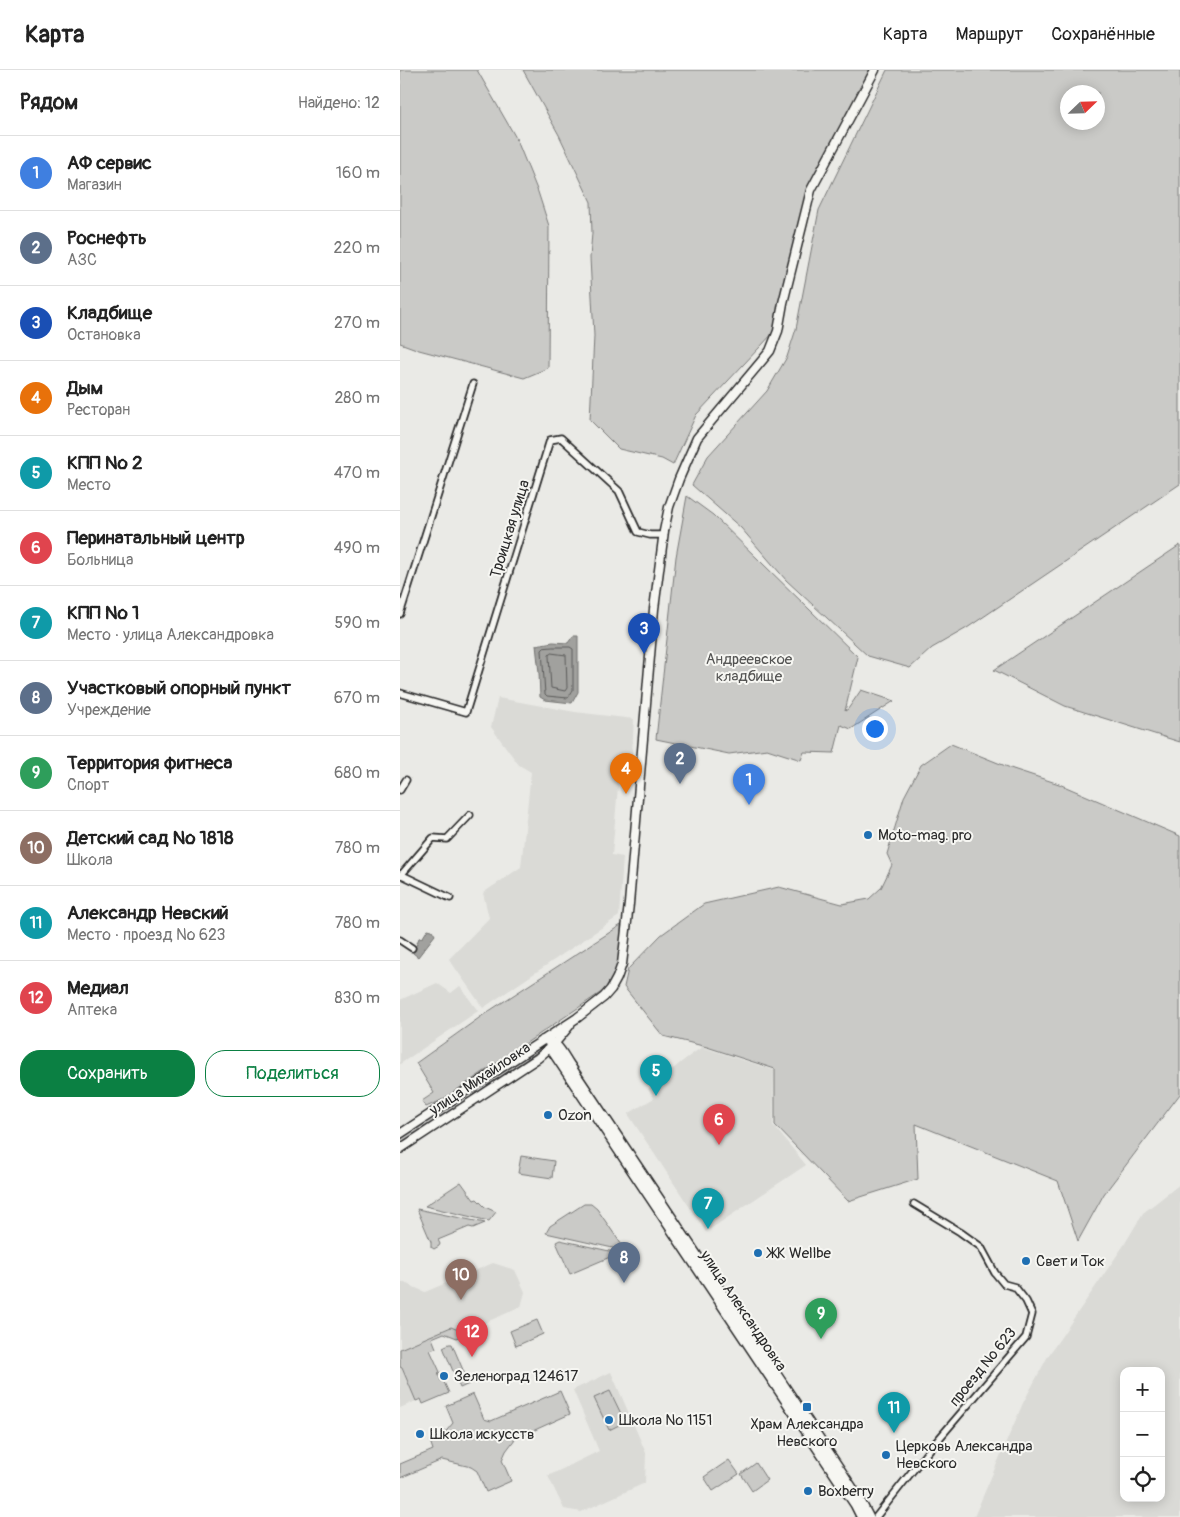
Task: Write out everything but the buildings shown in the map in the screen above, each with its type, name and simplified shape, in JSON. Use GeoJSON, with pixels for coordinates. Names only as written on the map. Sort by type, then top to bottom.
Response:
{"type":"FeatureCollection","features":[{"type":"Feature","properties":{"kind":"main road"},"geometry":{"type":"LineString","coordinates":[[549,1041],[604,997],[617,978],[622,964],[629,904],[653,622],[663,535],[669,507],[697,438],[770,351],[778,331],[783,303],[811,190],[875,70]]}},
{"type":"Feature","properties":{"kind":"main road"},"geometry":{"type":"LineString","coordinates":[[549,1041],[564,1032],[577,1018]]}},
{"type":"Feature","properties":{"kind":"main road"},"geometry":{"type":"LineString","coordinates":[[538,1058],[546,1056],[562,1061],[561,1048],[564,1032]]}},
{"type":"Feature","properties":{"kind":"main road","name":"улица Михайловка"},"geometry":{"type":"LineString","coordinates":[[400,1149],[538,1058],[549,1041]]}},
{"type":"Feature","properties":{"kind":"main road","name":"улица Михайловка"},"geometry":{"type":"LineString","coordinates":[[400,1134],[549,1041]]}},
{"type":"Feature","properties":{"kind":"main road","name":"улица Александровка"},"geometry":{"type":"LineString","coordinates":[[549,1041],[733,1321],[865,1517]]}},
{"type":"Feature","properties":{"kind":"main road","name":"улица Александровка"},"geometry":{"type":"LineString","coordinates":[[562,1061],[838,1466],[865,1508],[865,1517]]}},
{"type":"Feature","properties":{"kind":"street"},"geometry":{"type":"LineString","coordinates":[[400,614],[473,384]]}},
{"type":"Feature","properties":{"kind":"street","name":"Троицкая улица"},"geometry":{"type":"LineString","coordinates":[[400,693],[466,712],[550,440],[561,438],[619,491],[638,532],[650,535],[663,535]]}},
{"type":"Feature","properties":{"kind":"street"},"geometry":{"type":"LineString","coordinates":[[400,790],[406,780]]}},
{"type":"Feature","properties":{"kind":"street"},"geometry":{"type":"LineString","coordinates":[[450,898],[401,875],[433,838],[447,839],[470,815]]}},
{"type":"Feature","properties":{"kind":"street"},"geometry":{"type":"LineString","coordinates":[[400,940],[412,948]]}},
{"type":"Feature","properties":{"kind":"street","name":"проезд № 623"},"geometry":{"type":"LineString","coordinates":[[877,1516],[925,1455],[1026,1337],[1032,1314],[1026,1301],[1015,1287],[1004,1284],[995,1273],[981,1247],[914,1204]]}},
{"type":"Feature","properties":{"kind":"street"},"geometry":{"type":"LineString","coordinates":[[865,1508],[877,1516]]}},
{"type":"Feature","properties":{"kind":"street"},"geometry":{"type":"LineString","coordinates":[[865,1517],[877,1516]]}},
{"type":"Feature","properties":{"kind":"shaded area"},"geometry":{"type":"Polygon","coordinates":[[[498,698],[575,712],[634,719],[632,754],[621,753],[612,855],[623,857],[619,916],[483,1008],[449,959],[489,918],[483,893],[521,867],[531,772],[519,765],[491,727],[498,698]]]}},
{"type":"Feature","properties":{"kind":"shaded area"},"geometry":{"type":"Polygon","coordinates":[[[437,983],[451,993],[460,986],[478,1011],[400,1064],[400,1000],[437,983]]]}},
{"type":"Feature","properties":{"kind":"shaded area"},"geometry":{"type":"Polygon","coordinates":[[[702,1047],[774,1070],[773,1125],[806,1165],[706,1232],[628,1114],[654,1098],[648,1089],[702,1047]]]}},
{"type":"Feature","properties":{"kind":"shaded area"},"geometry":{"type":"Polygon","coordinates":[[[1180,1184],[1180,1517],[974,1517],[1023,1403],[1048,1356],[1124,1245],[1143,1213],[1180,1184]]]}},
{"type":"Feature","properties":{"kind":"shaded area"},"geometry":{"type":"Polygon","coordinates":[[[493,1263],[515,1270],[525,1292],[521,1307],[463,1332],[450,1327],[400,1349],[400,1281],[425,1292],[493,1263]]]}},
{"type":"Feature","properties":{"kind":"shaded area"},"geometry":{"type":"Polygon","coordinates":[[[400,1367],[416,1401],[400,1408],[400,1367]]]}},
{"type":"Feature","properties":{"kind":"shaded area","name":"Школа № 1151"},"geometry":{"type":"Polygon","coordinates":[[[611,1372],[646,1453],[645,1483],[581,1512],[564,1509],[548,1476],[599,1451],[573,1390],[611,1372]]]}},
{"type":"Feature","properties":{"kind":"green space"},"geometry":{"type":"Polygon","coordinates":[[[400,70],[477,70],[516,138],[538,192],[549,226],[548,368],[524,378],[419,350],[400,343],[400,70]]]}},
{"type":"Feature","properties":{"kind":"green space"},"geometry":{"type":"Polygon","coordinates":[[[523,70],[873,70],[809,184],[784,282],[775,331],[696,415],[673,465],[662,459],[619,449],[590,420],[594,336],[590,258],[592,233],[591,202],[559,135],[523,70]]]}},
{"type":"Feature","properties":{"kind":"green space"},"geometry":{"type":"Polygon","coordinates":[[[887,70],[1180,70],[1180,484],[967,628],[932,648],[910,668],[868,656],[786,580],[741,528],[692,485],[708,456],[767,391],[787,357],[796,329],[819,210],[887,70]]]}},
{"type":"Feature","properties":{"kind":"green space","name":"Андреевское кладбище"},"geometry":{"type":"Polygon","coordinates":[[[687,496],[713,515],[858,657],[845,711],[861,690],[894,701],[851,729],[841,725],[834,753],[804,752],[801,760],[767,749],[729,754],[656,739],[676,557],[687,496]]]}},
{"type":"Feature","properties":{"kind":"green space"},"geometry":{"type":"Polygon","coordinates":[[[1180,545],[1180,742],[1065,706],[994,670],[1180,545]]]}},
{"type":"Feature","properties":{"kind":"green space"},"geometry":{"type":"Polygon","coordinates":[[[951,744],[1013,769],[1059,784],[1180,836],[1180,1094],[1104,1194],[1078,1241],[1058,1181],[916,1124],[918,1179],[848,1201],[775,1125],[775,1069],[707,1047],[663,1036],[624,987],[628,969],[661,935],[704,904],[779,887],[842,904],[869,899],[881,888],[892,865],[887,854],[904,797],[921,765],[951,744]]]}},
{"type":"Feature","properties":{"kind":"green space"},"geometry":{"type":"Polygon","coordinates":[[[621,925],[619,959],[613,977],[603,991],[442,1100],[426,1107],[422,1101],[434,1093],[416,1063],[486,1013],[621,925]]]}},
{"type":"Feature","properties":{"kind":"green space"},"geometry":{"type":"Polygon","coordinates":[[[541,1045],[543,1048],[472,1096],[470,1093],[541,1045]]]}},
{"type":"Feature","properties":{"kind":"green space"},"geometry":{"type":"Polygon","coordinates":[[[466,1096],[468,1099],[400,1143],[400,1138],[466,1096]]]}},
{"type":"Feature","properties":{"kind":"green space"},"geometry":{"type":"Polygon","coordinates":[[[521,1156],[554,1161],[552,1178],[518,1173],[521,1156]]]}},
{"type":"Feature","properties":{"kind":"green space"},"geometry":{"type":"Polygon","coordinates":[[[461,1182],[474,1200],[477,1199],[485,1207],[496,1212],[489,1221],[425,1206],[461,1182]]]}},
{"type":"Feature","properties":{"kind":"green space"},"geometry":{"type":"Polygon","coordinates":[[[584,1204],[591,1204],[597,1209],[626,1251],[546,1233],[550,1226],[584,1204]]]}},
{"type":"Feature","properties":{"kind":"green space"},"geometry":{"type":"Polygon","coordinates":[[[417,1209],[485,1223],[473,1228],[469,1227],[438,1240],[440,1244],[434,1249],[431,1247],[431,1242],[417,1209]]]}},
{"type":"Feature","properties":{"kind":"green space"},"geometry":{"type":"Polygon","coordinates":[[[560,1240],[627,1255],[616,1260],[610,1257],[570,1274],[556,1242],[560,1240]]]}},
{"type":"Feature","properties":{"kind":"green space"},"geometry":{"type":"Polygon","coordinates":[[[537,1320],[543,1334],[516,1346],[510,1331],[537,1320]]]}},
{"type":"Feature","properties":{"kind":"green space"},"geometry":{"type":"Polygon","coordinates":[[[451,1327],[463,1332],[457,1338],[444,1333],[432,1338],[436,1348],[430,1350],[440,1372],[438,1373],[441,1381],[443,1380],[449,1393],[423,1404],[421,1399],[416,1401],[400,1367],[400,1349],[451,1327]]]}},
{"type":"Feature","properties":{"kind":"green space"},"geometry":{"type":"Polygon","coordinates":[[[452,1344],[469,1384],[460,1388],[443,1347],[452,1344]]]}},
{"type":"Feature","properties":{"kind":"green space"},"geometry":{"type":"Polygon","coordinates":[[[560,1391],[570,1414],[515,1439],[502,1460],[511,1481],[486,1492],[477,1471],[471,1467],[442,1460],[400,1478],[400,1464],[433,1450],[430,1441],[442,1436],[453,1423],[446,1406],[473,1394],[484,1419],[491,1421],[560,1391]]]}},
{"type":"Feature","properties":{"kind":"green space"},"geometry":{"type":"Polygon","coordinates":[[[610,1391],[625,1422],[609,1430],[594,1398],[610,1391]]]}},
{"type":"Feature","properties":{"kind":"green space"},"geometry":{"type":"Polygon","coordinates":[[[729,1460],[739,1474],[713,1491],[704,1477],[729,1460]]]}},
{"type":"Feature","properties":{"kind":"green space"},"geometry":{"type":"Polygon","coordinates":[[[756,1463],[767,1480],[752,1491],[741,1474],[756,1463]]]}},
{"type":"Feature","properties":{"kind":"water"},"geometry":{"type":"Polygon","coordinates":[[[573,636],[578,636],[578,692],[572,703],[545,700],[540,697],[536,645],[553,642],[568,643],[573,636]]]}},
{"type":"Feature","properties":{"kind":"water"},"geometry":{"type":"Polygon","coordinates":[[[428,929],[432,930],[435,935],[418,957],[413,953],[419,938],[423,937],[428,929]]]}},
{"type":"Feature","properties":{"kind":"place","name":"Кладбище"},"geometry":{"type":"Point","coordinates":[644,654]}},
{"type":"Feature","properties":{"kind":"place","name":"Роснефть"},"geometry":{"type":"Point","coordinates":[680,784]}},
{"type":"Feature","properties":{"kind":"place","name":"Дым"},"geometry":{"type":"Point","coordinates":[626,794]}},
{"type":"Feature","properties":{"kind":"place","name":"АФ сервис"},"geometry":{"type":"Point","coordinates":[749,805]}},
{"type":"Feature","properties":{"kind":"place","name":"Moto-mag. pro"},"geometry":{"type":"Point","coordinates":[868,835]}},
{"type":"Feature","properties":{"kind":"place","name":"КПП № 2"},"geometry":{"type":"Point","coordinates":[656,1096]}},
{"type":"Feature","properties":{"kind":"place","name":"Ozon"},"geometry":{"type":"Point","coordinates":[548,1115]}},
{"type":"Feature","properties":{"kind":"place","name":"Перинатальный центр"},"geometry":{"type":"Point","coordinates":[719,1145]}},
{"type":"Feature","properties":{"kind":"place","name":"КПП № 1"},"geometry":{"type":"Point","coordinates":[708,1229]}},
{"type":"Feature","properties":{"kind":"place","name":"ЖК Wellbe"},"geometry":{"type":"Point","coordinates":[758,1253]}},
{"type":"Feature","properties":{"kind":"place","name":"Свет и Ток"},"geometry":{"type":"Point","coordinates":[1026,1261]}},
{"type":"Feature","properties":{"kind":"place","name":"Участковый опорный пункт"},"geometry":{"type":"Point","coordinates":[624,1283]}},
{"type":"Feature","properties":{"kind":"place","name":"Детский сад № 1818"},"geometry":{"type":"Point","coordinates":[461,1300]}},
{"type":"Feature","properties":{"kind":"place","name":"Территория фитнеса"},"geometry":{"type":"Point","coordinates":[821,1339]}},
{"type":"Feature","properties":{"kind":"place","name":"Медиал"},"geometry":{"type":"Point","coordinates":[472,1357]}},
{"type":"Feature","properties":{"kind":"place","name":"Зеленоград 124617"},"geometry":{"type":"Point","coordinates":[444,1376]}},
{"type":"Feature","properties":{"kind":"place","name":"Храм Александра Невского"},"geometry":{"type":"Point","coordinates":[807,1407]}},
{"type":"Feature","properties":{"kind":"place","name":"Школа № 1151"},"geometry":{"type":"Point","coordinates":[609,1420]}},
{"type":"Feature","properties":{"kind":"place","name":"Александр Невский"},"geometry":{"type":"Point","coordinates":[894,1433]}},
{"type":"Feature","properties":{"kind":"place","name":"Школа искусств"},"geometry":{"type":"Point","coordinates":[420,1434]}},
{"type":"Feature","properties":{"kind":"place","name":"Церковь Александра Невского"},"geometry":{"type":"Point","coordinates":[886,1455]}},
{"type":"Feature","properties":{"kind":"place","name":"Boxberry"},"geometry":{"type":"Point","coordinates":[808,1491]}}]}
